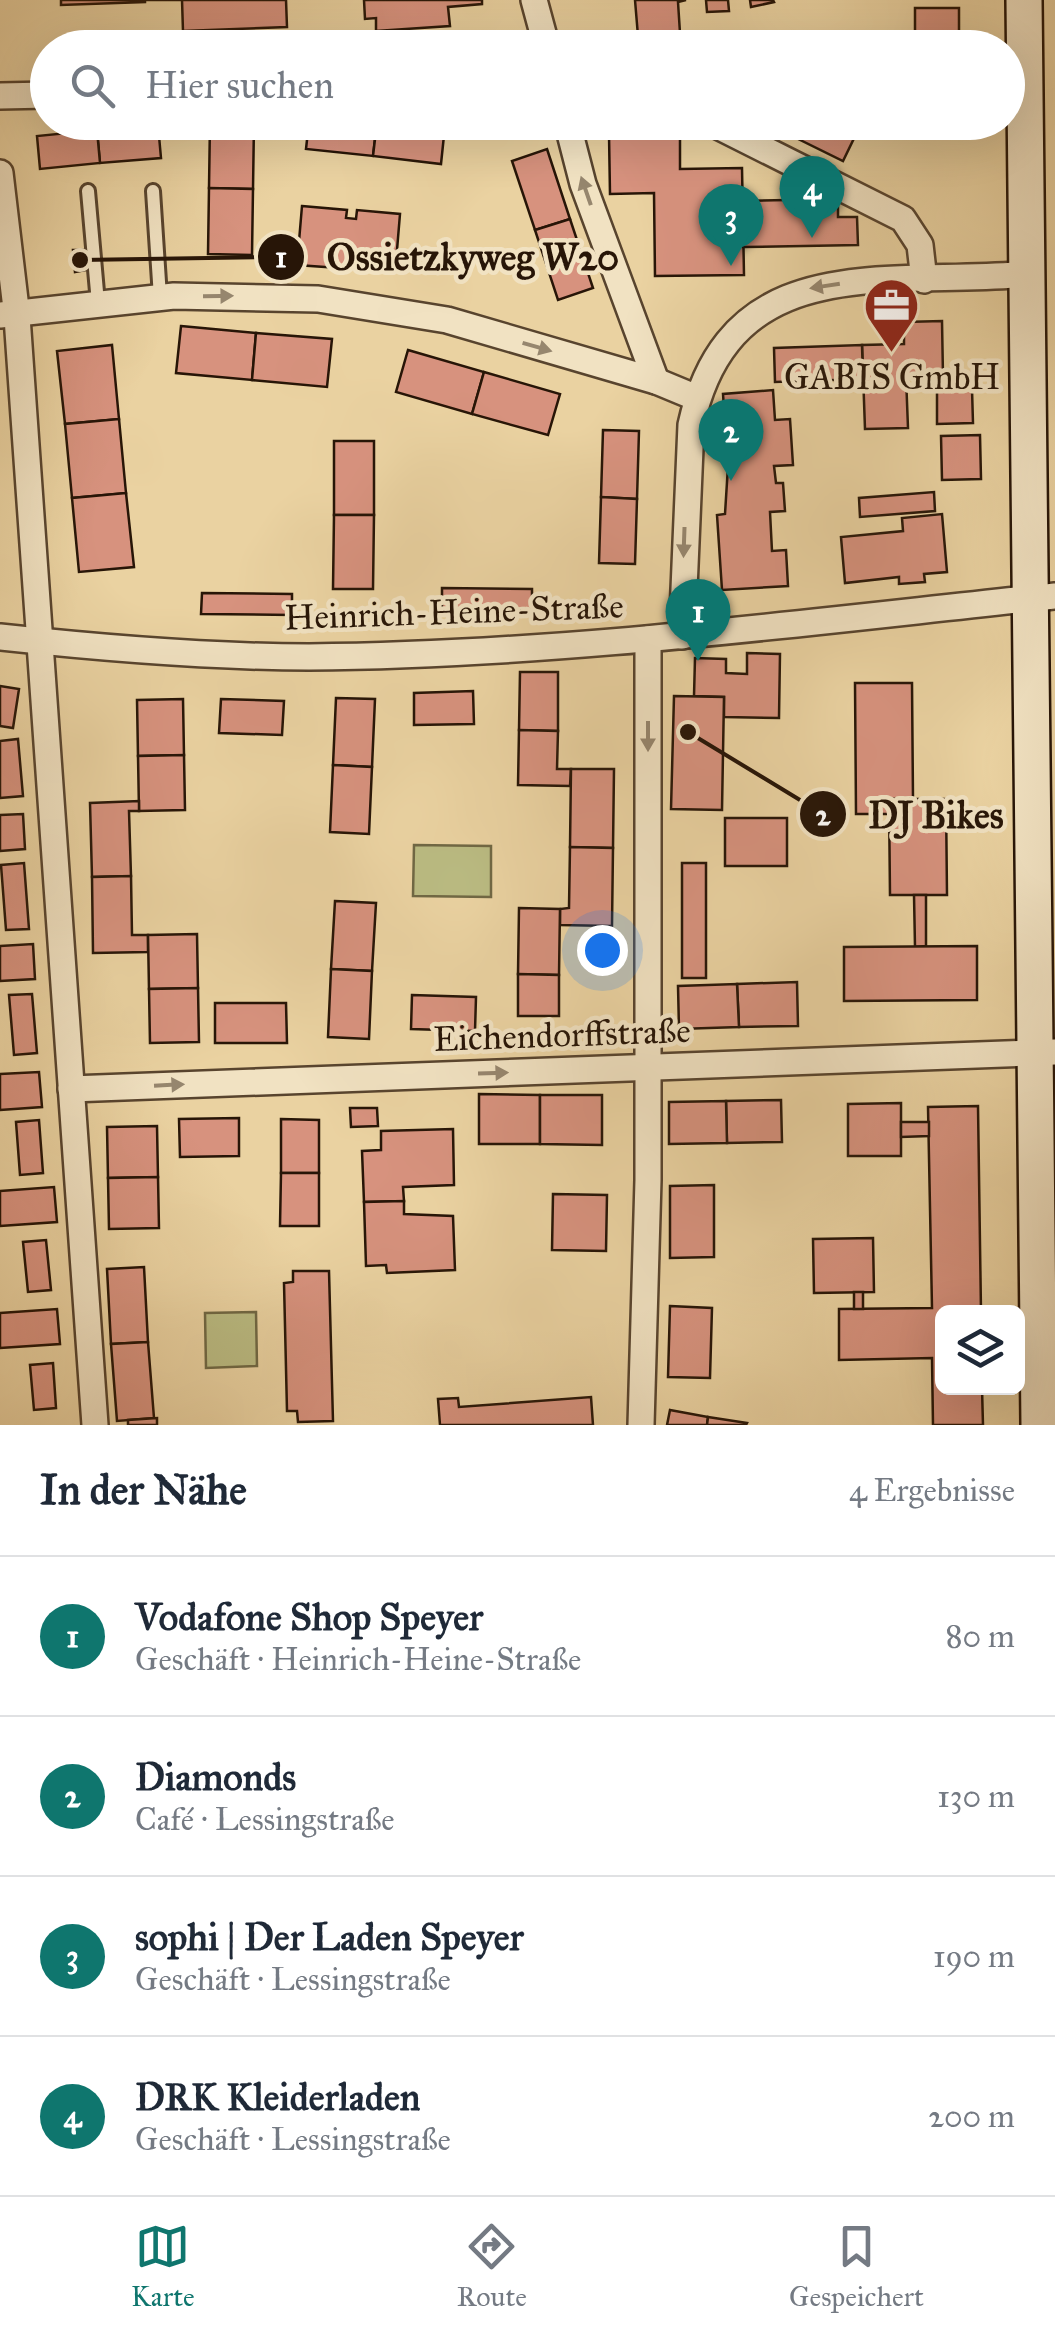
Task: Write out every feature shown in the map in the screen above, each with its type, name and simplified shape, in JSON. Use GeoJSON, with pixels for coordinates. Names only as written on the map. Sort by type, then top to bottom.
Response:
{"type":"FeatureCollection","features":[{"type":"Feature","properties":{"kind":"main road"},"geometry":{"type":"LineString","coordinates":[[1024,0],[1024,30]]}},
{"type":"Feature","properties":{"kind":"main road"},"geometry":{"type":"LineString","coordinates":[[1025,137],[1026,274],[1042,598],[1045,1053],[1039,1425]]}},
{"type":"Feature","properties":{"kind":"street"},"geometry":{"type":"LineString","coordinates":[[534,0],[542,30]]}},
{"type":"Feature","properties":{"kind":"street"},"geometry":{"type":"LineString","coordinates":[[0,96],[30,95]]}},
{"type":"Feature","properties":{"kind":"street"},"geometry":{"type":"LineString","coordinates":[[571,140],[582,184],[656,382]]}},
{"type":"Feature","properties":{"kind":"street"},"geometry":{"type":"LineString","coordinates":[[746,140],[903,219],[920,245],[924,280]]}},
{"type":"Feature","properties":{"kind":"street"},"geometry":{"type":"LineString","coordinates":[[0,172],[8,316],[42,642],[95,1425]]}},
{"type":"Feature","properties":{"kind":"street"},"geometry":{"type":"LineString","coordinates":[[682,636],[686,464],[697,398],[718,352],[761,310],[820,284],[1026,274]]}},
{"type":"Feature","properties":{"kind":"street"},"geometry":{"type":"LineString","coordinates":[[8,316],[160,297],[301,298],[447,320],[656,382],[697,398]]}},
{"type":"Feature","properties":{"kind":"street","name":"Heinrich-Heine-Straße"},"geometry":{"type":"LineString","coordinates":[[0,637],[308,656],[648,639],[1042,598]]}},
{"type":"Feature","properties":{"kind":"street"},"geometry":{"type":"LineString","coordinates":[[642,1425],[648,639]]}},
{"type":"Feature","properties":{"kind":"street","name":"Eichendorffstraße"},"geometry":{"type":"LineString","coordinates":[[71,1089],[1045,1053]]}},
{"type":"Feature","properties":{"kind":"lane"},"geometry":{"type":"LineString","coordinates":[[88,191],[98,303]]}},
{"type":"Feature","properties":{"kind":"lane"},"geometry":{"type":"LineString","coordinates":[[152,191],[160,297]]}},
{"type":"Feature","properties":{"kind":"green space"},"geometry":{"type":"Polygon","coordinates":[[[414,845],[491,846],[491,897],[413,896],[414,845]]]}},
{"type":"Feature","properties":{"kind":"green space"},"geometry":{"type":"Polygon","coordinates":[[[256,1312],[257,1366],[206,1368],[205,1313],[256,1312]]]}},
{"type":"Feature","properties":{"kind":"building"},"geometry":{"type":"Polygon","coordinates":[[[61,0],[145,0],[145,2],[61,5],[61,0]]]}},
{"type":"Feature","properties":{"kind":"building"},"geometry":{"type":"Polygon","coordinates":[[[182,0],[286,0],[287,27],[183,30],[182,0]]]}},
{"type":"Feature","properties":{"kind":"building"},"geometry":{"type":"Polygon","coordinates":[[[364,0],[482,0],[482,4],[448,7],[450,26],[376,30],[376,18],[365,19],[364,0]]]}},
{"type":"Feature","properties":{"kind":"building"},"geometry":{"type":"Polygon","coordinates":[[[635,0],[686,0],[678,2],[680,30],[638,30],[635,0]]]}},
{"type":"Feature","properties":{"kind":"building"},"geometry":{"type":"Polygon","coordinates":[[[706,0],[728,0],[729,11],[707,12],[706,0]]]}},
{"type":"Feature","properties":{"kind":"building"},"geometry":{"type":"Polygon","coordinates":[[[750,0],[773,0],[774,2],[751,7],[750,0]]]}},
{"type":"Feature","properties":{"kind":"building"},"geometry":{"type":"Polygon","coordinates":[[[915,8],[959,8],[959,30],[915,30],[915,8]]]}},
{"type":"Feature","properties":{"kind":"building"},"geometry":{"type":"Polygon","coordinates":[[[37,140],[98,140],[100,163],[40,169],[37,140]]]}},
{"type":"Feature","properties":{"kind":"building"},"geometry":{"type":"Polygon","coordinates":[[[98,140],[159,140],[161,158],[100,163],[98,140]]]}},
{"type":"Feature","properties":{"kind":"building"},"geometry":{"type":"Polygon","coordinates":[[[210,140],[254,140],[253,189],[209,188],[210,140]]]}},
{"type":"Feature","properties":{"kind":"building"},"geometry":{"type":"Polygon","coordinates":[[[307,140],[375,140],[373,156],[306,149],[307,140]]]}},
{"type":"Feature","properties":{"kind":"building"},"geometry":{"type":"Polygon","coordinates":[[[375,140],[444,140],[441,164],[373,156],[375,140]]]}},
{"type":"Feature","properties":{"kind":"building"},"geometry":{"type":"Polygon","coordinates":[[[609,140],[680,140],[680,169],[742,168],[744,275],[655,276],[654,193],[610,194],[609,140]]]}},
{"type":"Feature","properties":{"kind":"building"},"geometry":{"type":"Polygon","coordinates":[[[800,140],[853,140],[843,161],[800,140]]]}},
{"type":"Feature","properties":{"kind":"building"},"geometry":{"type":"Polygon","coordinates":[[[547,149],[570,219],[535,230],[512,161],[547,149]]]}},
{"type":"Feature","properties":{"kind":"building"},"geometry":{"type":"Polygon","coordinates":[[[209,188],[253,189],[252,255],[208,254],[209,188]]]}},
{"type":"Feature","properties":{"kind":"building"},"geometry":{"type":"Polygon","coordinates":[[[838,199],[838,217],[857,217],[858,245],[743,247],[742,201],[838,199]]]}},
{"type":"Feature","properties":{"kind":"building"},"geometry":{"type":"Polygon","coordinates":[[[302,206],[347,210],[346,218],[356,219],[357,210],[400,214],[396,262],[354,258],[353,269],[297,265],[302,206]]]}},
{"type":"Feature","properties":{"kind":"building"},"geometry":{"type":"Polygon","coordinates":[[[570,219],[593,288],[558,300],[535,230],[570,219]]]}},
{"type":"Feature","properties":{"kind":"building"},"geometry":{"type":"Polygon","coordinates":[[[73,250],[84,250],[86,270],[75,272],[73,250]]]}},
{"type":"Feature","properties":{"kind":"building"},"geometry":{"type":"Polygon","coordinates":[[[942,321],[943,376],[906,376],[908,428],[865,429],[862,345],[904,344],[904,322],[942,321]]]}},
{"type":"Feature","properties":{"kind":"building"},"geometry":{"type":"Polygon","coordinates":[[[181,326],[256,333],[252,380],[176,373],[181,326]]]}},
{"type":"Feature","properties":{"kind":"building"},"geometry":{"type":"Polygon","coordinates":[[[256,333],[332,339],[327,387],[252,380],[256,333]]]}},
{"type":"Feature","properties":{"kind":"building"},"geometry":{"type":"Polygon","coordinates":[[[112,345],[119,419],[65,424],[57,351],[112,345]]]}},
{"type":"Feature","properties":{"kind":"building"},"geometry":{"type":"Polygon","coordinates":[[[862,345],[863,379],[775,382],[774,348],[862,345]]]}},
{"type":"Feature","properties":{"kind":"building"},"geometry":{"type":"Polygon","coordinates":[[[408,350],[484,372],[472,414],[396,392],[408,350]]]}},
{"type":"Feature","properties":{"kind":"building"},"geometry":{"type":"Polygon","coordinates":[[[484,372],[560,394],[548,435],[472,414],[484,372]]]}},
{"type":"Feature","properties":{"kind":"building"},"geometry":{"type":"Polygon","coordinates":[[[937,389],[972,389],[973,423],[937,424],[937,389]]]}},
{"type":"Feature","properties":{"kind":"building"},"geometry":{"type":"Polygon","coordinates":[[[773,390],[775,420],[790,419],[793,465],[774,466],[776,483],[783,483],[785,511],[770,512],[772,551],[786,550],[788,586],[722,590],[717,515],[725,514],[728,466],[723,394],[773,390]]]}},
{"type":"Feature","properties":{"kind":"building"},"geometry":{"type":"Polygon","coordinates":[[[119,419],[126,493],[72,498],[65,424],[119,419]]]}},
{"type":"Feature","properties":{"kind":"building"},"geometry":{"type":"Polygon","coordinates":[[[603,430],[639,431],[637,499],[601,497],[603,430]]]}},
{"type":"Feature","properties":{"kind":"building"},"geometry":{"type":"Polygon","coordinates":[[[980,435],[981,479],[942,480],[941,436],[980,435]]]}},
{"type":"Feature","properties":{"kind":"building"},"geometry":{"type":"Polygon","coordinates":[[[334,441],[374,441],[374,515],[334,515],[334,441]]]}},
{"type":"Feature","properties":{"kind":"building"},"geometry":{"type":"Polygon","coordinates":[[[934,492],[935,511],[860,517],[859,498],[934,492]]]}},
{"type":"Feature","properties":{"kind":"building"},"geometry":{"type":"Polygon","coordinates":[[[126,493],[134,567],[79,572],[72,498],[126,493]]]}},
{"type":"Feature","properties":{"kind":"building"},"geometry":{"type":"Polygon","coordinates":[[[601,497],[637,499],[635,564],[599,563],[601,497]]]}},
{"type":"Feature","properties":{"kind":"building"},"geometry":{"type":"Polygon","coordinates":[[[942,514],[947,572],[924,574],[925,582],[899,584],[899,577],[845,583],[841,537],[903,531],[902,518],[942,514]]]}},
{"type":"Feature","properties":{"kind":"building"},"geometry":{"type":"Polygon","coordinates":[[[334,515],[374,515],[373,589],[333,589],[334,515]]]}},
{"type":"Feature","properties":{"kind":"building"},"geometry":{"type":"Polygon","coordinates":[[[442,588],[532,589],[532,610],[442,609],[442,588]]]}},
{"type":"Feature","properties":{"kind":"building"},"geometry":{"type":"Polygon","coordinates":[[[202,593],[292,594],[292,615],[201,614],[202,593]]]}},
{"type":"Feature","properties":{"kind":"building"},"geometry":{"type":"Polygon","coordinates":[[[747,653],[780,654],[779,718],[724,717],[724,697],[694,696],[695,658],[726,659],[726,673],[747,674],[747,653]]]}},
{"type":"Feature","properties":{"kind":"building"},"geometry":{"type":"Polygon","coordinates":[[[520,672],[558,672],[558,731],[519,730],[520,672]]]}},
{"type":"Feature","properties":{"kind":"building"},"geometry":{"type":"Polygon","coordinates":[[[855,683],[912,683],[913,799],[889,799],[889,814],[856,814],[855,683]]]}},
{"type":"Feature","properties":{"kind":"building"},"geometry":{"type":"Polygon","coordinates":[[[0,686],[19,689],[13,728],[0,726],[0,686]]]}},
{"type":"Feature","properties":{"kind":"building"},"geometry":{"type":"Polygon","coordinates":[[[473,691],[474,724],[414,725],[414,693],[473,691]]]}},
{"type":"Feature","properties":{"kind":"building"},"geometry":{"type":"Polygon","coordinates":[[[674,696],[724,697],[722,810],[671,809],[674,696]]]}},
{"type":"Feature","properties":{"kind":"building"},"geometry":{"type":"Polygon","coordinates":[[[336,698],[375,699],[372,767],[333,765],[336,698]]]}},
{"type":"Feature","properties":{"kind":"building"},"geometry":{"type":"Polygon","coordinates":[[[183,699],[184,755],[138,756],[137,700],[183,699]]]}},
{"type":"Feature","properties":{"kind":"building"},"geometry":{"type":"Polygon","coordinates":[[[221,699],[284,701],[282,735],[219,733],[221,699]]]}},
{"type":"Feature","properties":{"kind":"building"},"geometry":{"type":"Polygon","coordinates":[[[519,730],[558,731],[557,769],[571,769],[570,786],[518,785],[519,730]]]}},
{"type":"Feature","properties":{"kind":"building"},"geometry":{"type":"Polygon","coordinates":[[[18,739],[23,796],[0,798],[0,741],[18,739]]]}},
{"type":"Feature","properties":{"kind":"building"},"geometry":{"type":"Polygon","coordinates":[[[184,755],[185,810],[139,811],[138,756],[184,755]]]}},
{"type":"Feature","properties":{"kind":"building"},"geometry":{"type":"Polygon","coordinates":[[[333,765],[372,767],[369,834],[330,832],[333,765]]]}},
{"type":"Feature","properties":{"kind":"building"},"geometry":{"type":"Polygon","coordinates":[[[571,769],[614,769],[613,848],[570,847],[571,769]]]}},
{"type":"Feature","properties":{"kind":"building"},"geometry":{"type":"Polygon","coordinates":[[[889,799],[946,799],[947,895],[890,895],[889,799]]]}},
{"type":"Feature","properties":{"kind":"building"},"geometry":{"type":"Polygon","coordinates":[[[139,801],[139,811],[129,811],[131,876],[92,877],[90,803],[139,801]]]}},
{"type":"Feature","properties":{"kind":"building"},"geometry":{"type":"Polygon","coordinates":[[[23,814],[25,849],[0,851],[0,815],[23,814]]]}},
{"type":"Feature","properties":{"kind":"building"},"geometry":{"type":"Polygon","coordinates":[[[725,818],[787,818],[787,866],[725,866],[725,818]]]}},
{"type":"Feature","properties":{"kind":"building"},"geometry":{"type":"Polygon","coordinates":[[[570,847],[613,848],[612,926],[560,925],[560,909],[569,908],[570,847]]]}},
{"type":"Feature","properties":{"kind":"building"},"geometry":{"type":"Polygon","coordinates":[[[24,863],[29,929],[6,930],[1,865],[24,863]]]}},
{"type":"Feature","properties":{"kind":"building"},"geometry":{"type":"Polygon","coordinates":[[[682,863],[706,863],[706,978],[682,978],[682,863]]]}},
{"type":"Feature","properties":{"kind":"building"},"geometry":{"type":"Polygon","coordinates":[[[131,876],[132,935],[148,935],[148,952],[93,953],[92,877],[131,876]]]}},
{"type":"Feature","properties":{"kind":"building"},"geometry":{"type":"Polygon","coordinates":[[[914,895],[926,895],[926,946],[915,947],[914,895]]]}},
{"type":"Feature","properties":{"kind":"building"},"geometry":{"type":"Polygon","coordinates":[[[335,901],[376,903],[372,971],[331,969],[335,901]]]}},
{"type":"Feature","properties":{"kind":"building"},"geometry":{"type":"Polygon","coordinates":[[[519,908],[560,909],[559,975],[518,974],[519,908]]]}},
{"type":"Feature","properties":{"kind":"building"},"geometry":{"type":"Polygon","coordinates":[[[197,934],[198,988],[149,989],[148,935],[197,934]]]}},
{"type":"Feature","properties":{"kind":"building"},"geometry":{"type":"Polygon","coordinates":[[[33,944],[35,979],[0,981],[0,946],[33,944]]]}},
{"type":"Feature","properties":{"kind":"building"},"geometry":{"type":"Polygon","coordinates":[[[977,946],[977,1000],[844,1001],[844,947],[977,946]]]}},
{"type":"Feature","properties":{"kind":"building"},"geometry":{"type":"Polygon","coordinates":[[[331,969],[372,971],[369,1039],[328,1037],[331,969]]]}},
{"type":"Feature","properties":{"kind":"building"},"geometry":{"type":"Polygon","coordinates":[[[518,974],[559,975],[559,1016],[518,1016],[518,974]]]}},
{"type":"Feature","properties":{"kind":"building"},"geometry":{"type":"Polygon","coordinates":[[[797,982],[798,1026],[739,1027],[737,984],[797,982]]]}},
{"type":"Feature","properties":{"kind":"building"},"geometry":{"type":"Polygon","coordinates":[[[737,984],[739,1027],[679,1029],[678,986],[737,984]]]}},
{"type":"Feature","properties":{"kind":"building"},"geometry":{"type":"Polygon","coordinates":[[[198,988],[199,1042],[150,1043],[149,989],[198,988]]]}},
{"type":"Feature","properties":{"kind":"building"},"geometry":{"type":"Polygon","coordinates":[[[32,994],[37,1053],[14,1055],[9,995],[32,994]]]}},
{"type":"Feature","properties":{"kind":"building"},"geometry":{"type":"Polygon","coordinates":[[[412,995],[476,997],[475,1031],[411,1029],[412,995]]]}},
{"type":"Feature","properties":{"kind":"building"},"geometry":{"type":"Polygon","coordinates":[[[215,1003],[286,1003],[287,1043],[215,1043],[215,1003]]]}},
{"type":"Feature","properties":{"kind":"building"},"geometry":{"type":"Polygon","coordinates":[[[39,1072],[42,1107],[0,1110],[0,1074],[39,1072]]]}},
{"type":"Feature","properties":{"kind":"building"},"geometry":{"type":"Polygon","coordinates":[[[479,1094],[540,1095],[540,1144],[479,1144],[479,1094]]]}},
{"type":"Feature","properties":{"kind":"building"},"geometry":{"type":"Polygon","coordinates":[[[540,1095],[602,1095],[602,1145],[540,1144],[540,1095]]]}},
{"type":"Feature","properties":{"kind":"building"},"geometry":{"type":"Polygon","coordinates":[[[781,1100],[782,1142],[727,1143],[726,1101],[781,1100]]]}},
{"type":"Feature","properties":{"kind":"building"},"geometry":{"type":"Polygon","coordinates":[[[726,1101],[727,1143],[669,1144],[669,1102],[726,1101]]]}},
{"type":"Feature","properties":{"kind":"building"},"geometry":{"type":"Polygon","coordinates":[[[901,1103],[901,1156],[848,1156],[848,1104],[901,1103]]]}},
{"type":"Feature","properties":{"kind":"building"},"geometry":{"type":"Polygon","coordinates":[[[978,1106],[981,1305],[935,1305],[935,1395],[982,1395],[983,1425],[933,1425],[932,1358],[839,1360],[839,1309],[932,1308],[928,1107],[978,1106]]]}},
{"type":"Feature","properties":{"kind":"building"},"geometry":{"type":"Polygon","coordinates":[[[350,1108],[377,1108],[378,1126],[351,1127],[350,1108]]]}},
{"type":"Feature","properties":{"kind":"building"},"geometry":{"type":"Polygon","coordinates":[[[239,1118],[239,1156],[180,1157],[179,1119],[239,1118]]]}},
{"type":"Feature","properties":{"kind":"building"},"geometry":{"type":"Polygon","coordinates":[[[281,1119],[319,1120],[319,1173],[281,1173],[281,1119]]]}},
{"type":"Feature","properties":{"kind":"building"},"geometry":{"type":"Polygon","coordinates":[[[39,1120],[43,1173],[20,1175],[16,1122],[39,1120]]]}},
{"type":"Feature","properties":{"kind":"building"},"geometry":{"type":"Polygon","coordinates":[[[901,1122],[929,1122],[929,1136],[901,1137],[901,1122]]]}},
{"type":"Feature","properties":{"kind":"building"},"geometry":{"type":"Polygon","coordinates":[[[157,1126],[158,1177],[108,1178],[107,1127],[157,1126]]]}},
{"type":"Feature","properties":{"kind":"building"},"geometry":{"type":"Polygon","coordinates":[[[453,1129],[454,1185],[403,1187],[404,1201],[364,1202],[362,1151],[381,1150],[381,1131],[453,1129]]]}},
{"type":"Feature","properties":{"kind":"building"},"geometry":{"type":"Polygon","coordinates":[[[281,1173],[319,1173],[319,1226],[280,1226],[281,1173]]]}},
{"type":"Feature","properties":{"kind":"building"},"geometry":{"type":"Polygon","coordinates":[[[158,1177],[159,1228],[109,1229],[108,1178],[158,1177]]]}},
{"type":"Feature","properties":{"kind":"building"},"geometry":{"type":"Polygon","coordinates":[[[714,1185],[714,1257],[670,1258],[670,1186],[714,1185]]]}},
{"type":"Feature","properties":{"kind":"building"},"geometry":{"type":"Polygon","coordinates":[[[54,1187],[57,1222],[0,1226],[0,1191],[54,1187]]]}},
{"type":"Feature","properties":{"kind":"building"},"geometry":{"type":"Polygon","coordinates":[[[553,1194],[607,1195],[606,1251],[552,1250],[553,1194]]]}},
{"type":"Feature","properties":{"kind":"building"},"geometry":{"type":"Polygon","coordinates":[[[404,1201],[404,1214],[453,1216],[455,1270],[387,1273],[386,1265],[366,1266],[364,1202],[404,1201]]]}},
{"type":"Feature","properties":{"kind":"building"},"geometry":{"type":"Polygon","coordinates":[[[873,1238],[874,1292],[814,1293],[813,1239],[873,1238]]]}},
{"type":"Feature","properties":{"kind":"building"},"geometry":{"type":"Polygon","coordinates":[[[46,1240],[51,1290],[28,1292],[23,1242],[46,1240]]]}},
{"type":"Feature","properties":{"kind":"building"},"geometry":{"type":"Polygon","coordinates":[[[144,1267],[148,1342],[111,1344],[107,1269],[144,1267]]]}},
{"type":"Feature","properties":{"kind":"building"},"geometry":{"type":"Polygon","coordinates":[[[293,1271],[329,1271],[333,1421],[298,1422],[297,1411],[287,1411],[284,1283],[293,1282],[293,1271]]]}},
{"type":"Feature","properties":{"kind":"building"},"geometry":{"type":"Polygon","coordinates":[[[854,1292],[863,1292],[863,1309],[854,1309],[854,1292]]]}},
{"type":"Feature","properties":{"kind":"building"},"geometry":{"type":"Polygon","coordinates":[[[670,1306],[712,1308],[710,1378],[668,1377],[670,1306]]]}},
{"type":"Feature","properties":{"kind":"building"},"geometry":{"type":"Polygon","coordinates":[[[57,1309],[60,1344],[0,1348],[0,1313],[57,1309]]]}},
{"type":"Feature","properties":{"kind":"building"},"geometry":{"type":"Polygon","coordinates":[[[148,1342],[154,1418],[117,1421],[111,1344],[148,1342]]]}},
{"type":"Feature","properties":{"kind":"building"},"geometry":{"type":"Polygon","coordinates":[[[53,1363],[56,1408],[34,1410],[30,1365],[53,1363]]]}},
{"type":"Feature","properties":{"kind":"building"},"geometry":{"type":"Polygon","coordinates":[[[591,1397],[593,1425],[440,1425],[438,1399],[458,1398],[459,1407],[591,1397]]]}},
{"type":"Feature","properties":{"kind":"building"},"geometry":{"type":"Polygon","coordinates":[[[670,1410],[708,1417],[707,1425],[667,1425],[670,1410]]]}},
{"type":"Feature","properties":{"kind":"building"},"geometry":{"type":"Polygon","coordinates":[[[708,1417],[747,1423],[707,1425],[708,1417]]]}},
{"type":"Feature","properties":{"kind":"building"},"geometry":{"type":"Polygon","coordinates":[[[157,1418],[157,1425],[128,1425],[128,1420],[157,1418]]]}},
{"type":"Feature","properties":{"kind":"place","name":"DRK Kleiderladen"},"geometry":{"type":"Point","coordinates":[812,238]}},
{"type":"Feature","properties":{"kind":"place","name":"Ossietzkyweg W20"},"geometry":{"type":"Point","coordinates":[80,260]}},
{"type":"Feature","properties":{"kind":"place","name":"sophi | Der Laden Speyer"},"geometry":{"type":"Point","coordinates":[731,266]}},
{"type":"Feature","properties":{"kind":"place","name":"GABIS GmbH"},"geometry":{"type":"Point","coordinates":[892,355]}},
{"type":"Feature","properties":{"kind":"place","name":"Diamonds"},"geometry":{"type":"Point","coordinates":[731,481]}},
{"type":"Feature","properties":{"kind":"place","name":"Vodafone Shop Speyer"},"geometry":{"type":"Point","coordinates":[698,661]}},
{"type":"Feature","properties":{"kind":"place","name":"DJ Bikes"},"geometry":{"type":"Point","coordinates":[688,732]}}]}
